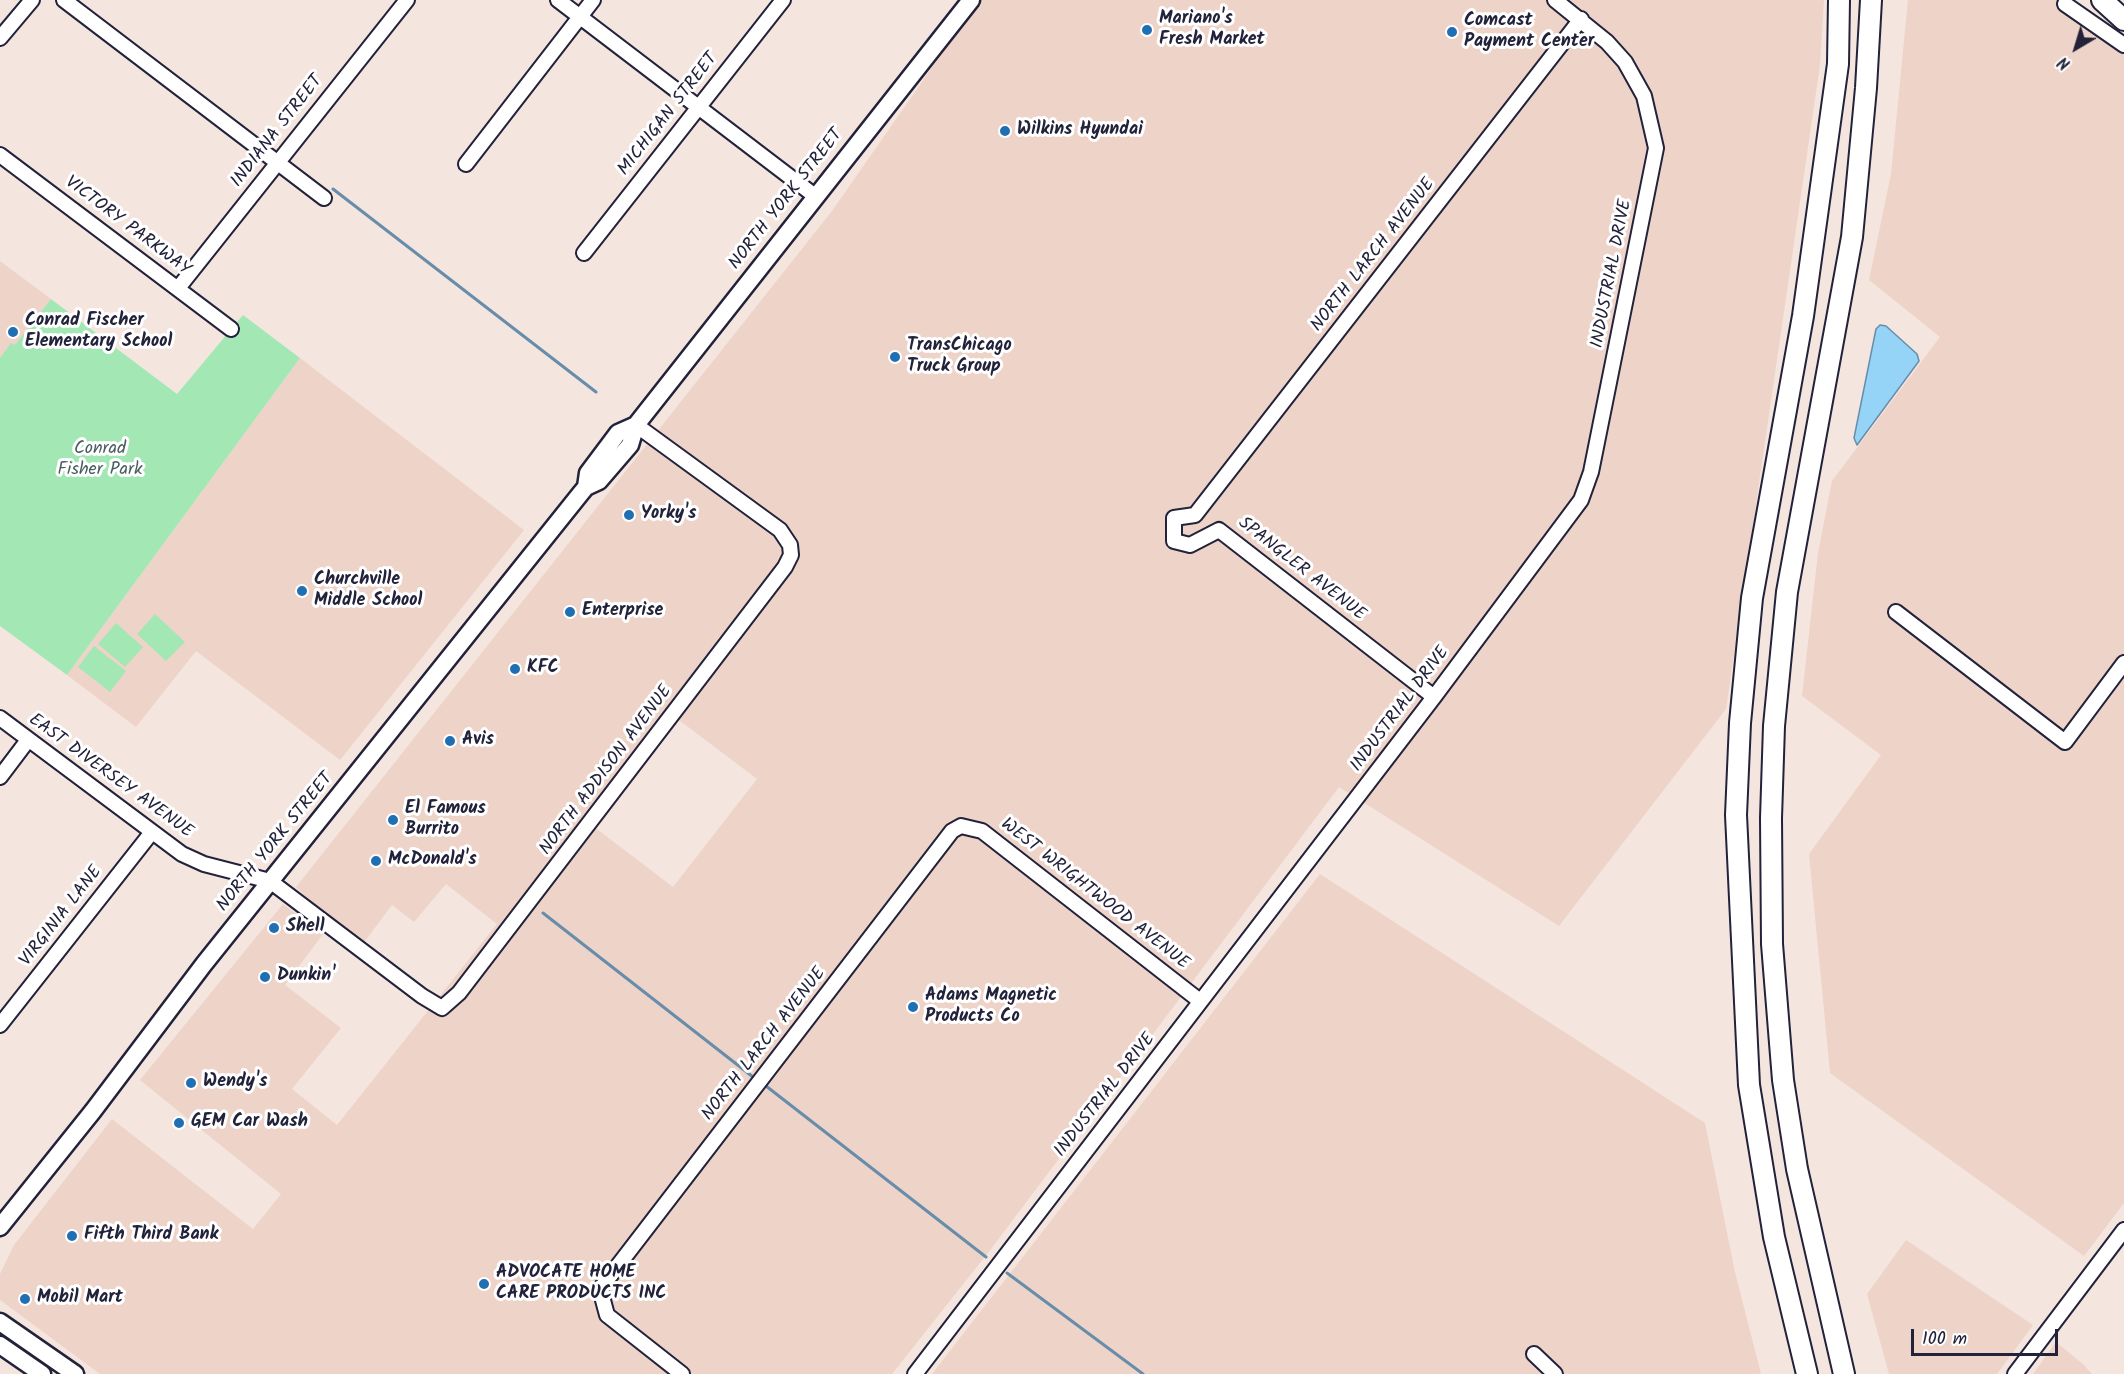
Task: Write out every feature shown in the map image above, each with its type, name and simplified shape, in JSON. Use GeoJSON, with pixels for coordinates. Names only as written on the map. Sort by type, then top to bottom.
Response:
{"type":"FeatureCollection","features":[{"type":"Feature","properties":{"kind":"highway"},"geometry":{"type":"LineString","coordinates":[[1832,0],[1838,64]]}},
{"type":"Feature","properties":{"kind":"highway"},"geometry":{"type":"LineString","coordinates":[[1807,1374],[1774,1237],[1749,1085],[1736,815],[1740,723],[1752,598],[1803,316],[1838,64],[1839,0]]}},
{"type":"Feature","properties":{"kind":"highway"},"geometry":{"type":"LineString","coordinates":[[1844,1374],[1799,1180],[1783,1080],[1772,944],[1771,818],[1774,726],[1787,592],[1852,237],[1866,88],[1871,0]]}},
{"type":"Feature","properties":{"kind":"highway"},"geometry":{"type":"LineString","coordinates":[[2102,0],[2124,20]]}},
{"type":"Feature","properties":{"kind":"main road","name":"NORTH YORK STREET"},"geometry":{"type":"LineString","coordinates":[[0,1240],[0,1227],[270,881],[586,487],[600,481],[630,445],[636,425],[971,0]]}},
{"type":"Feature","properties":{"kind":"main road"},"geometry":{"type":"LineString","coordinates":[[0,1323],[75,1374]]}},
{"type":"Feature","properties":{"kind":"main road"},"geometry":{"type":"LineString","coordinates":[[0,1345],[42,1374]]}},
{"type":"Feature","properties":{"kind":"street"},"geometry":{"type":"LineString","coordinates":[[0,38],[32,0]]}},
{"type":"Feature","properties":{"kind":"street"},"geometry":{"type":"LineString","coordinates":[[64,0],[279,161],[324,198]]}},
{"type":"Feature","properties":{"kind":"street","name":"INDIANA STREET"},"geometry":{"type":"LineString","coordinates":[[179,287],[406,0]]}},
{"type":"Feature","properties":{"kind":"street"},"geometry":{"type":"LineString","coordinates":[[558,0],[815,196]]}},
{"type":"Feature","properties":{"kind":"street"},"geometry":{"type":"LineString","coordinates":[[466,164],[593,0]]}},
{"type":"Feature","properties":{"kind":"street","name":"MICHIGAN STREET"},"geometry":{"type":"LineString","coordinates":[[584,253],[783,0]]}},
{"type":"Feature","properties":{"kind":"street","name":"INDUSTRIAL DRIVE"},"geometry":{"type":"LineString","coordinates":[[915,1374],[1434,697],[1570,518],[1581,500],[1591,472],[1656,148],[1644,96],[1624,62],[1607,42],[1555,0]]}},
{"type":"Feature","properties":{"kind":"street"},"geometry":{"type":"LineString","coordinates":[[2065,4],[2124,45]]}},
{"type":"Feature","properties":{"kind":"street","name":"NORTH LARCH AVENUE"},"geometry":{"type":"LineString","coordinates":[[1195,515],[1581,20]]}},
{"type":"Feature","properties":{"kind":"street","name":"VICTORY PARKWAY"},"geometry":{"type":"LineString","coordinates":[[0,155],[179,287],[231,329]]}},
{"type":"Feature","properties":{"kind":"street","name":"NORTH ADDISON AVENUE"},"geometry":{"type":"LineString","coordinates":[[270,881],[422,996],[442,1008],[459,993],[785,567],[792,550],[787,537],[780,530],[636,425]]}},
{"type":"Feature","properties":{"kind":"street","name":"SPANGLER AVENUE"},"geometry":{"type":"LineString","coordinates":[[1195,515],[1174,518],[1174,541],[1190,545],[1219,530],[1434,697]]}},
{"type":"Feature","properties":{"kind":"street"},"geometry":{"type":"LineString","coordinates":[[1896,612],[2065,742],[2124,663]]}},
{"type":"Feature","properties":{"kind":"street","name":"EAST DIVERSEY AVENUE"},"geometry":{"type":"LineString","coordinates":[[0,718],[182,854],[204,864],[270,881]]}},
{"type":"Feature","properties":{"kind":"street"},"geometry":{"type":"LineString","coordinates":[[0,777],[28,740]]}},
{"type":"Feature","properties":{"kind":"street","name":"NORTH LARCH AVENUE"},"geometry":{"type":"LineString","coordinates":[[682,1374],[607,1315],[600,1289],[952,831],[962,826]]}},
{"type":"Feature","properties":{"kind":"street","name":"WEST WRIGHTWOOD AVENUE"},"geometry":{"type":"LineString","coordinates":[[962,826],[982,831],[1200,1001]]}},
{"type":"Feature","properties":{"kind":"street","name":"VIRGINIA LANE"},"geometry":{"type":"LineString","coordinates":[[0,1025],[152,832]]}},
{"type":"Feature","properties":{"kind":"street"},"geometry":{"type":"LineString","coordinates":[[2015,1374],[2124,1230]]}},
{"type":"Feature","properties":{"kind":"street"},"geometry":{"type":"LineString","coordinates":[[1534,1354],[1555,1374]]}},
{"type":"Feature","properties":{"kind":"shaded area"},"geometry":{"type":"Polygon","coordinates":[[[979,0],[1824,0],[1820,65],[1726,709],[1559,926],[1339,787],[991,1249],[892,1374],[100,1374],[0,1300],[0,1274],[14,1245],[112,1119],[253,1229],[281,1194],[140,1080],[283,904],[323,934],[285,985],[341,1028],[292,1089],[337,1125],[497,924],[446,884],[414,922],[392,905],[359,949],[296,887],[832,211],[979,0]],[[675,717],[593,826],[673,887],[757,779],[675,717]]]}},
{"type":"Feature","properties":{"kind":"shaded area"},"geometry":{"type":"Polygon","coordinates":[[[1908,0],[2075,0],[2110,24],[2124,40],[2124,1203],[2084,1256],[1830,1073],[1809,854],[1881,755],[1802,696],[1818,553],[1832,481],[1940,337],[1869,280],[1891,174],[1908,0]]]}},
{"type":"Feature","properties":{"kind":"shaded area","name":"Conrad Fischer Elementary School"},"geometry":{"type":"Polygon","coordinates":[[[0,261],[51,299],[0,366],[0,261]]]}},
{"type":"Feature","properties":{"kind":"shaded area","name":"Churchville Middle School"},"geometry":{"type":"Polygon","coordinates":[[[300,358],[524,530],[340,760],[196,651],[136,727],[67,675],[300,358]]]}},
{"type":"Feature","properties":{"kind":"shaded area"},"geometry":{"type":"Polygon","coordinates":[[[1320,874],[1705,1123],[1735,1272],[1761,1374],[932,1374],[1320,874]]]}},
{"type":"Feature","properties":{"kind":"shaded area"},"geometry":{"type":"Polygon","coordinates":[[[1906,1240],[2033,1325],[1997,1374],[1889,1374],[1867,1294],[1906,1240]]]}},
{"type":"Feature","properties":{"kind":"shaded area"},"geometry":{"type":"Polygon","coordinates":[[[2056,1342],[2084,1365],[2092,1374],[2033,1374],[2056,1342]]]}},
{"type":"Feature","properties":{"kind":"green space","name":"Conrad Fisher Park"},"geometry":{"type":"Polygon","coordinates":[[[51,299],[177,394],[243,315],[300,358],[67,675],[0,626],[0,358],[11,343],[15,345],[51,299]]]}},
{"type":"Feature","properties":{"kind":"green space"},"geometry":{"type":"Polygon","coordinates":[[[155,614],[185,642],[166,661],[137,634],[155,614]]]}},
{"type":"Feature","properties":{"kind":"green space"},"geometry":{"type":"Polygon","coordinates":[[[116,623],[143,647],[125,667],[98,644],[116,623]]]}},
{"type":"Feature","properties":{"kind":"green space"},"geometry":{"type":"Polygon","coordinates":[[[94,646],[126,671],[110,692],[78,667],[94,646]]]}},
{"type":"Feature","properties":{"kind":"water"},"geometry":{"type":"Polygon","coordinates":[[[1880,325],[1886,326],[1917,354],[1919,361],[1857,445],[1854,438],[1876,329],[1880,325]]]}},
{"type":"Feature","properties":{"kind":"waterway"},"geometry":{"type":"LineString","coordinates":[[333,189],[596,392]]}},
{"type":"Feature","properties":{"kind":"waterway"},"geometry":{"type":"LineString","coordinates":[[543,913],[753,1077]]}},
{"type":"Feature","properties":{"kind":"waterway"},"geometry":{"type":"LineString","coordinates":[[766,1086],[986,1257]]}},
{"type":"Feature","properties":{"kind":"waterway"},"geometry":{"type":"LineString","coordinates":[[1007,1273],[1143,1374]]}},
{"type":"Feature","properties":{"kind":"place","name":"Mariano's Fresh Market"},"geometry":{"type":"Point","coordinates":[1147,30]}},
{"type":"Feature","properties":{"kind":"place","name":"Comcast Payment Center"},"geometry":{"type":"Point","coordinates":[1452,32]}},
{"type":"Feature","properties":{"kind":"place","name":"Wilkins Hyundai"},"geometry":{"type":"Point","coordinates":[1005,131]}},
{"type":"Feature","properties":{"kind":"place","name":"Conrad Fischer Elementary School"},"geometry":{"type":"Point","coordinates":[13,332]}},
{"type":"Feature","properties":{"kind":"place","name":"TransChicago Truck Group"},"geometry":{"type":"Point","coordinates":[895,357]}},
{"type":"Feature","properties":{"kind":"place","name":"Yorky's"},"geometry":{"type":"Point","coordinates":[629,515]}},
{"type":"Feature","properties":{"kind":"place","name":"Churchville Middle School"},"geometry":{"type":"Point","coordinates":[302,591]}},
{"type":"Feature","properties":{"kind":"place","name":"Enterprise"},"geometry":{"type":"Point","coordinates":[570,612]}},
{"type":"Feature","properties":{"kind":"place","name":"KFC"},"geometry":{"type":"Point","coordinates":[515,669]}},
{"type":"Feature","properties":{"kind":"place","name":"Avis"},"geometry":{"type":"Point","coordinates":[450,741]}},
{"type":"Feature","properties":{"kind":"place","name":"El Famous Burrito"},"geometry":{"type":"Point","coordinates":[393,820]}},
{"type":"Feature","properties":{"kind":"place","name":"McDonald's"},"geometry":{"type":"Point","coordinates":[376,861]}},
{"type":"Feature","properties":{"kind":"place","name":"Shell"},"geometry":{"type":"Point","coordinates":[274,928]}},
{"type":"Feature","properties":{"kind":"place","name":"Dunkin'"},"geometry":{"type":"Point","coordinates":[265,977]}},
{"type":"Feature","properties":{"kind":"place","name":"Adams Magnetic Products Co"},"geometry":{"type":"Point","coordinates":[913,1007]}},
{"type":"Feature","properties":{"kind":"place","name":"Wendy's"},"geometry":{"type":"Point","coordinates":[191,1083]}},
{"type":"Feature","properties":{"kind":"place","name":"GEM Car Wash"},"geometry":{"type":"Point","coordinates":[179,1123]}},
{"type":"Feature","properties":{"kind":"place","name":"Fifth Third Bank"},"geometry":{"type":"Point","coordinates":[72,1236]}},
{"type":"Feature","properties":{"kind":"place","name":"ADVOCATE HOME CARE PRODUCTS INC"},"geometry":{"type":"Point","coordinates":[484,1284]}},
{"type":"Feature","properties":{"kind":"place","name":"Mobil Mart"},"geometry":{"type":"Point","coordinates":[25,1299]}}]}
